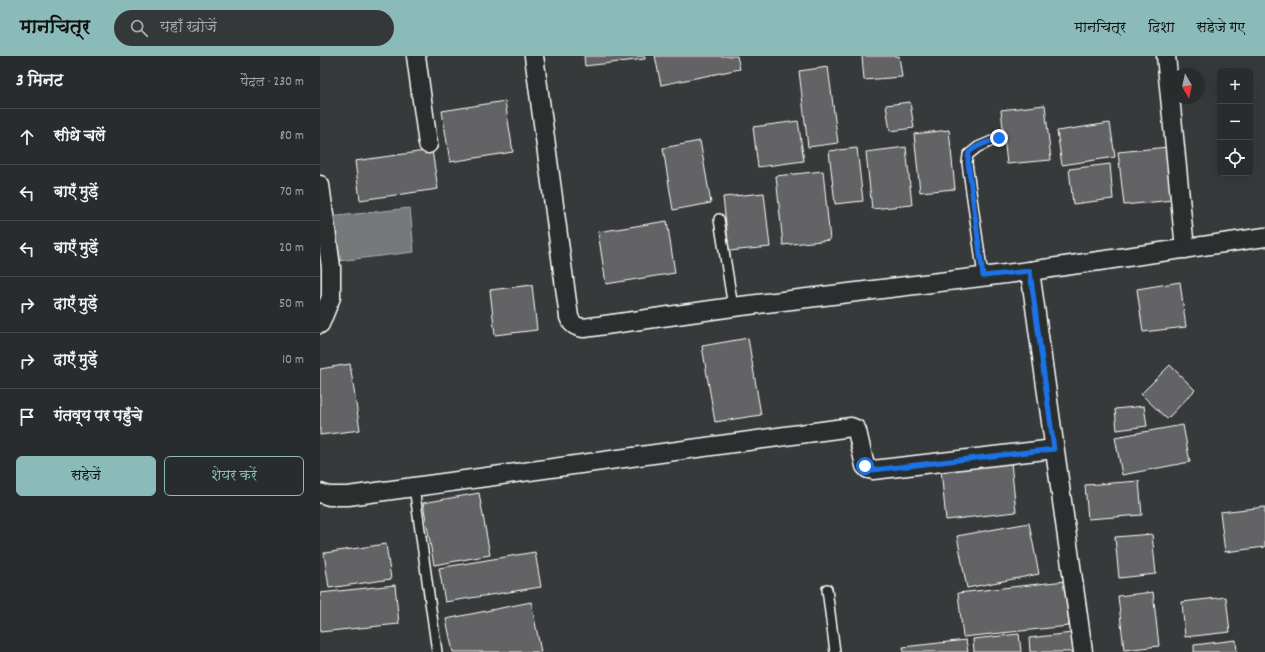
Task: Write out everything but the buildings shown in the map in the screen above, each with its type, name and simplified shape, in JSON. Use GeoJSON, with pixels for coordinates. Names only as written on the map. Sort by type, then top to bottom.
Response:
{"type":"FeatureCollection","features":[{"type":"Feature","properties":{"kind":"street"},"geometry":{"type":"LineString","coordinates":[[416,56],[428,144]]}},
{"type":"Feature","properties":{"kind":"street"},"geometry":{"type":"LineString","coordinates":[[534,56],[568,318],[576,327],[584,328],[733,307],[1030,271],[1265,237]]}},
{"type":"Feature","properties":{"kind":"street"},"geometry":{"type":"LineString","coordinates":[[1166,56],[1185,249]]}},
{"type":"Feature","properties":{"kind":"street"},"geometry":{"type":"LineString","coordinates":[[320,185],[325,268],[331,297],[320,324]]}},
{"type":"Feature","properties":{"kind":"street"},"geometry":{"type":"LineString","coordinates":[[1030,271],[1083,652]]}},
{"type":"Feature","properties":{"kind":"street"},"geometry":{"type":"LineString","coordinates":[[320,493],[329,496],[348,496],[851,427],[857,431],[865,466],[868,469],[873,470],[1054,449]]}},
{"type":"Feature","properties":{"kind":"lane"},"geometry":{"type":"LineString","coordinates":[[983,276],[968,155],[972,150],[999,138]]}},
{"type":"Feature","properties":{"kind":"lane"},"geometry":{"type":"LineString","coordinates":[[719,219],[733,307]]}},
{"type":"Feature","properties":{"kind":"lane"},"geometry":{"type":"LineString","coordinates":[[414,487],[437,652]]}},
{"type":"Feature","properties":{"kind":"lane"},"geometry":{"type":"LineString","coordinates":[[827,589],[835,652]]}},
{"type":"Feature","properties":{"kind":"shaded area"},"geometry":{"type":"Polygon","coordinates":[[[410,208],[414,252],[338,261],[329,217],[410,208]]]}},
{"type":"Feature","properties":{"kind":"route"},"geometry":{"type":"LineString","coordinates":[[865,466],[868,469],[873,470],[1054,449],[1030,271],[983,276],[968,155],[972,150],[999,138]]}}]}
